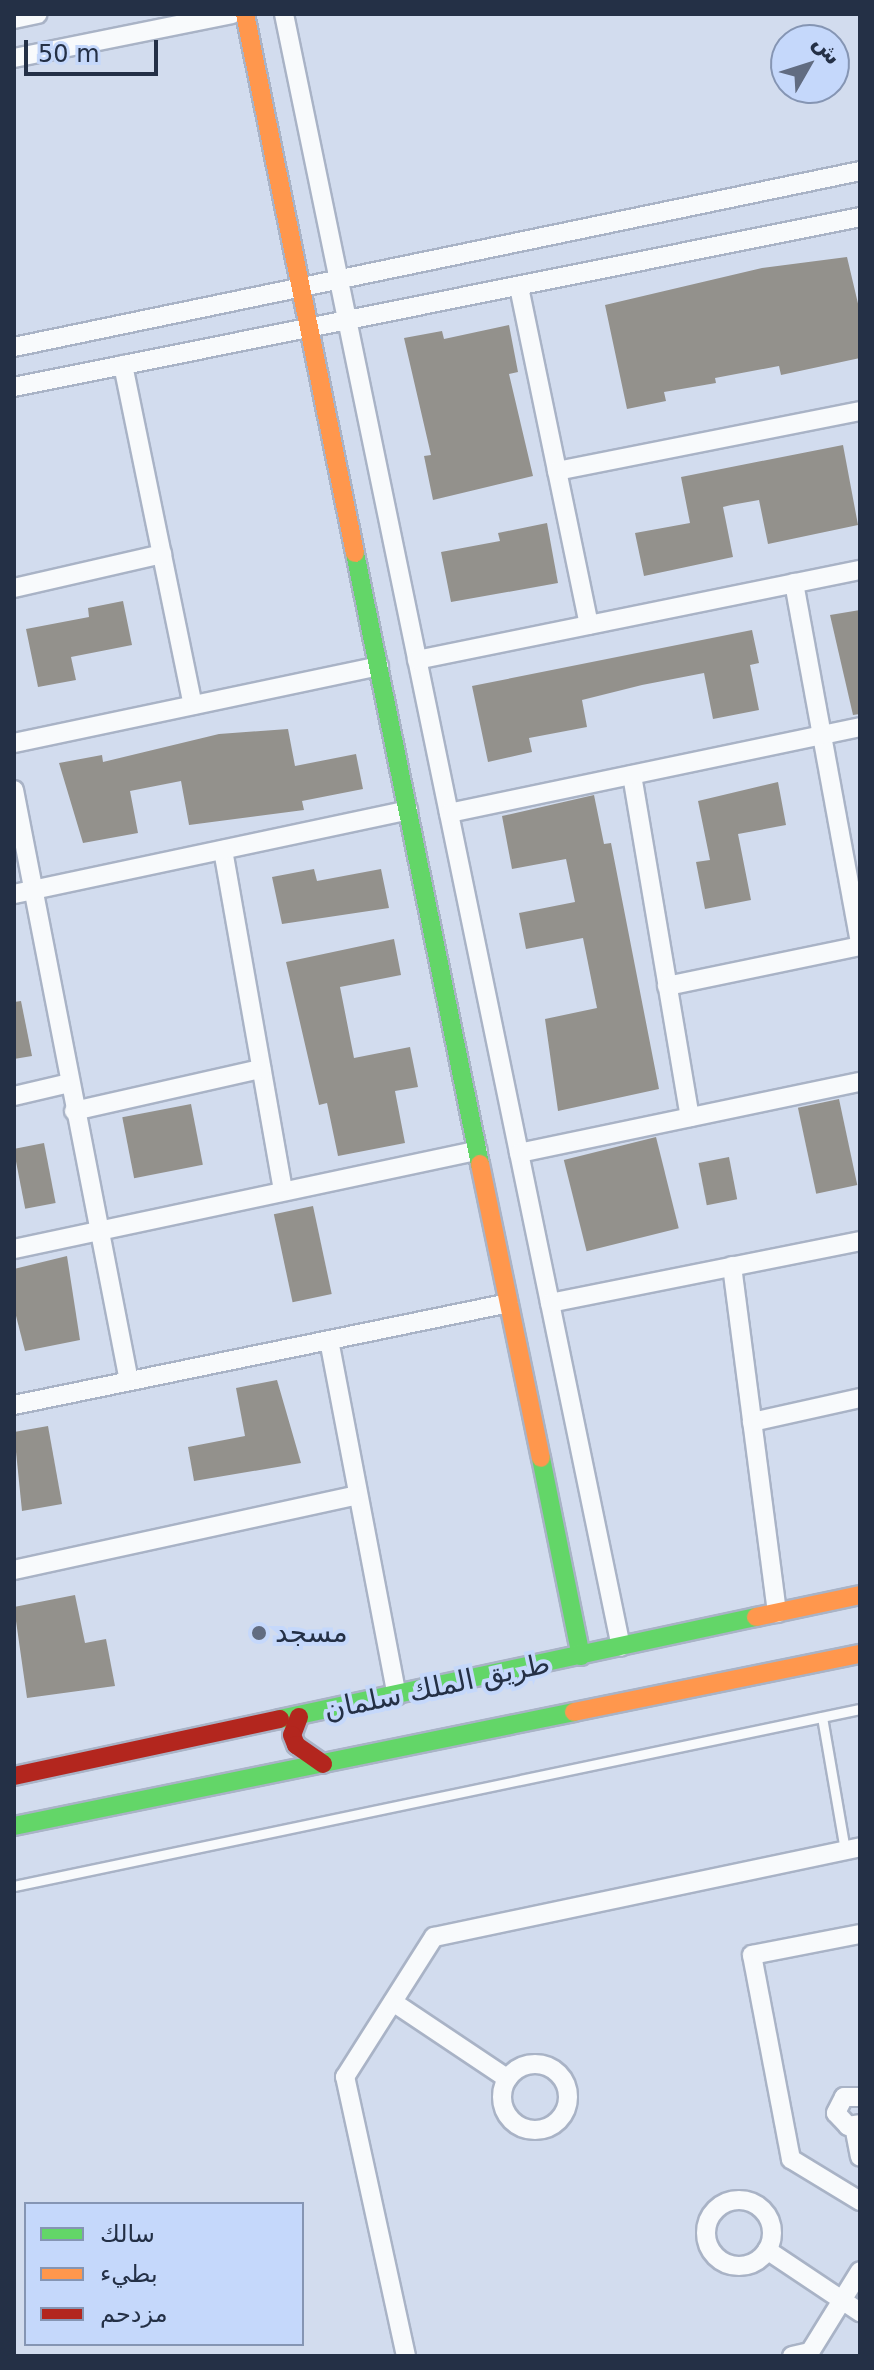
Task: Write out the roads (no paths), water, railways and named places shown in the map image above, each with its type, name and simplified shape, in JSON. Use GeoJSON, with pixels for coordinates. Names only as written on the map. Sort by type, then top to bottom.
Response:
{"type":"FeatureCollection","features":[{"type":"Feature","properties":{"kind":"main road"},"geometry":{"type":"LineString","coordinates":[[245,14],[581,1656]]}},
{"type":"Feature","properties":{"kind":"main road","name":"طريق الملك سلمان"},"geometry":{"type":"LineString","coordinates":[[14,1776],[860,1595]]}},
{"type":"Feature","properties":{"kind":"main road","name":"طريق الملك سلمان"},"geometry":{"type":"LineString","coordinates":[[14,1826],[860,1654]]}},
{"type":"Feature","properties":{"kind":"main road"},"geometry":{"type":"LineString","coordinates":[[299,1717],[292,1735],[296,1745],[323,1764]]}},
{"type":"Feature","properties":{"kind":"street"},"geometry":{"type":"LineString","coordinates":[[14,19],[37,14]]}},
{"type":"Feature","properties":{"kind":"street"},"geometry":{"type":"LineString","coordinates":[[14,58],[232,14]]}},
{"type":"Feature","properties":{"kind":"street"},"geometry":{"type":"LineString","coordinates":[[284,14],[621,1647]]}},
{"type":"Feature","properties":{"kind":"street"},"geometry":{"type":"LineString","coordinates":[[14,347],[860,171]]}},
{"type":"Feature","properties":{"kind":"street"},"geometry":{"type":"LineString","coordinates":[[14,387],[860,217]]}},
{"type":"Feature","properties":{"kind":"street"},"geometry":{"type":"LineString","coordinates":[[519,287],[589,625]]}},
{"type":"Feature","properties":{"kind":"street"},"geometry":{"type":"LineString","coordinates":[[123,365],[193,705]]}},
{"type":"Feature","properties":{"kind":"street"},"geometry":{"type":"LineString","coordinates":[[557,471],[860,411]]}},
{"type":"Feature","properties":{"kind":"street"},"geometry":{"type":"LineString","coordinates":[[14,588],[162,554]]}},
{"type":"Feature","properties":{"kind":"street"},"geometry":{"type":"LineString","coordinates":[[417,660],[860,570]]}},
{"type":"Feature","properties":{"kind":"street"},"geometry":{"type":"LineString","coordinates":[[667,986],[860,944],[854,877],[820,735],[794,583]]}},
{"type":"Feature","properties":{"kind":"street"},"geometry":{"type":"LineString","coordinates":[[14,743],[379,666]]}},
{"type":"Feature","properties":{"kind":"street"},"geometry":{"type":"LineString","coordinates":[[449,813],[860,727]]}},
{"type":"Feature","properties":{"kind":"street"},"geometry":{"type":"LineString","coordinates":[[632,775],[690,1117]]}},
{"type":"Feature","properties":{"kind":"street"},"geometry":{"type":"LineString","coordinates":[[14,790],[96,1231],[129,1381]]}},
{"type":"Feature","properties":{"kind":"street"},"geometry":{"type":"LineString","coordinates":[[14,894],[408,810]]}},
{"type":"Feature","properties":{"kind":"street"},"geometry":{"type":"LineString","coordinates":[[223,850],[283,1191]]}},
{"type":"Feature","properties":{"kind":"street"},"geometry":{"type":"LineString","coordinates":[[74,1111],[261,1069]]}},
{"type":"Feature","properties":{"kind":"street"},"geometry":{"type":"LineString","coordinates":[[519,1153],[860,1082]]}},
{"type":"Feature","properties":{"kind":"street"},"geometry":{"type":"LineString","coordinates":[[14,1096],[69,1083]]}},
{"type":"Feature","properties":{"kind":"street"},"geometry":{"type":"LineString","coordinates":[[14,1249],[478,1150]]}},
{"type":"Feature","properties":{"kind":"street"},"geometry":{"type":"LineString","coordinates":[[550,1303],[860,1241]]}},
{"type":"Feature","properties":{"kind":"street"},"geometry":{"type":"LineString","coordinates":[[732,1266],[777,1613]]}},
{"type":"Feature","properties":{"kind":"street"},"geometry":{"type":"LineString","coordinates":[[14,1405],[509,1303]]}},
{"type":"Feature","properties":{"kind":"street"},"geometry":{"type":"LineString","coordinates":[[329,1340],[397,1696]]}},
{"type":"Feature","properties":{"kind":"street"},"geometry":{"type":"LineString","coordinates":[[752,1422],[860,1398]]}},
{"type":"Feature","properties":{"kind":"street"},"geometry":{"type":"LineString","coordinates":[[14,1570],[358,1495]]}},
{"type":"Feature","properties":{"kind":"street"},"geometry":{"type":"LineString","coordinates":[[406,2356],[345,2077],[434,1937],[853,1848]]}},
{"type":"Feature","properties":{"kind":"street"},"geometry":{"type":"LineString","coordinates":[[860,1934],[752,1955],[791,2159],[860,2201]]}},
{"type":"Feature","properties":{"kind":"street"},"geometry":{"type":"LineString","coordinates":[[393,2002],[508,2079]]}},
{"type":"Feature","properties":{"kind":"street"},"geometry":{"type":"LineString","coordinates":[[860,2097],[844,2097],[837,2107],[839,2118],[857,2125],[860,2156]]}},
{"type":"Feature","properties":{"kind":"street"},"geometry":{"type":"LineString","coordinates":[[767,2250],[860,2312]]}},
{"type":"Feature","properties":{"kind":"street"},"geometry":{"type":"LineString","coordinates":[[792,2356],[810,2352],[860,2271]]}},
{"type":"Feature","properties":{"kind":"lane"},"geometry":{"type":"LineString","coordinates":[[14,1886],[860,1709]]}},
{"type":"Feature","properties":{"kind":"lane"},"geometry":{"type":"LineString","coordinates":[[822,1717],[853,1848]]}},
{"type":"Feature","properties":{"kind":"place","name":"مسجد"},"geometry":{"type":"Point","coordinates":[259,1633]}}]}
